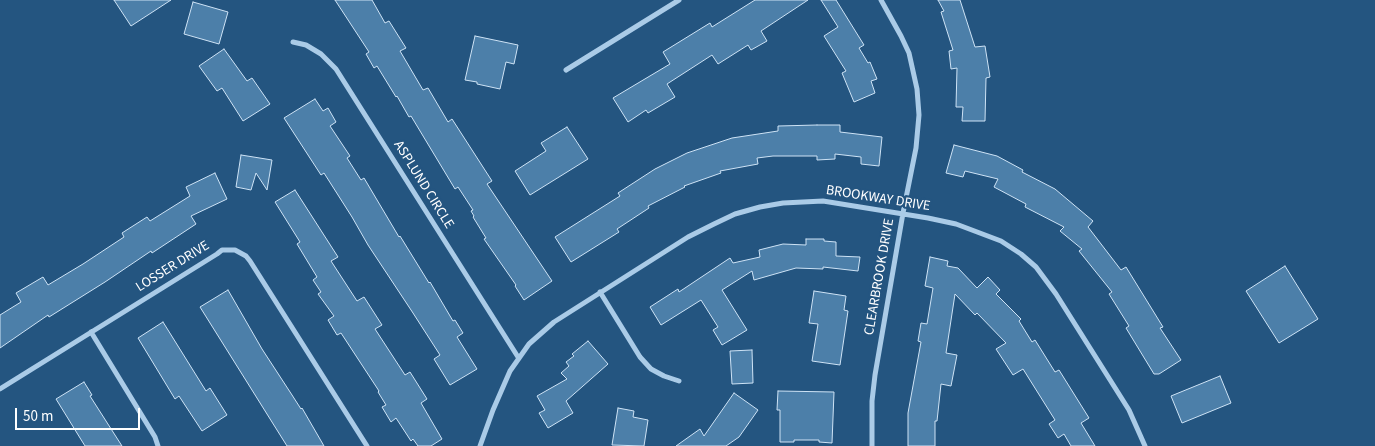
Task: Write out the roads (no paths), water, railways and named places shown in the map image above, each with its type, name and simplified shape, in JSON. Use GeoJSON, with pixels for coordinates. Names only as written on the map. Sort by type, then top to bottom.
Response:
{"type":"FeatureCollection","features":[{"type":"Feature","properties":{"kind":"street"},"geometry":{"type":"LineString","coordinates":[[566,70],[679,0]]}},
{"type":"Feature","properties":{"kind":"street","name":"CLEARBROOK DRIVE"},"geometry":{"type":"LineString","coordinates":[[872,446],[872,401],[875,374],[916,148],[919,115],[917,89],[909,53],[881,0]]}},
{"type":"Feature","properties":{"kind":"street","name":"ASPLUND CIRCLE"},"geometry":{"type":"LineString","coordinates":[[293,42],[306,45],[321,54],[336,69],[518,357]]}},
{"type":"Feature","properties":{"kind":"street","name":"BROOKWAY DRIVE"},"geometry":{"type":"LineString","coordinates":[[480,446],[510,370],[518,357],[542,331],[688,237],[735,214],[760,206],[823,201],[903,213],[956,224],[1002,241],[1021,254],[1036,268],[1056,294],[1128,410],[1145,446]]}},
{"type":"Feature","properties":{"kind":"street","name":"LOSSER DRIVE"},"geometry":{"type":"LineString","coordinates":[[0,389],[222,250],[229,249],[241,252],[250,261],[367,446]]}},
{"type":"Feature","properties":{"kind":"street"},"geometry":{"type":"LineString","coordinates":[[600,292],[640,357],[651,369],[678,381]]}},
{"type":"Feature","properties":{"kind":"street"},"geometry":{"type":"LineString","coordinates":[[90,332],[155,437],[158,446]]}}]}
